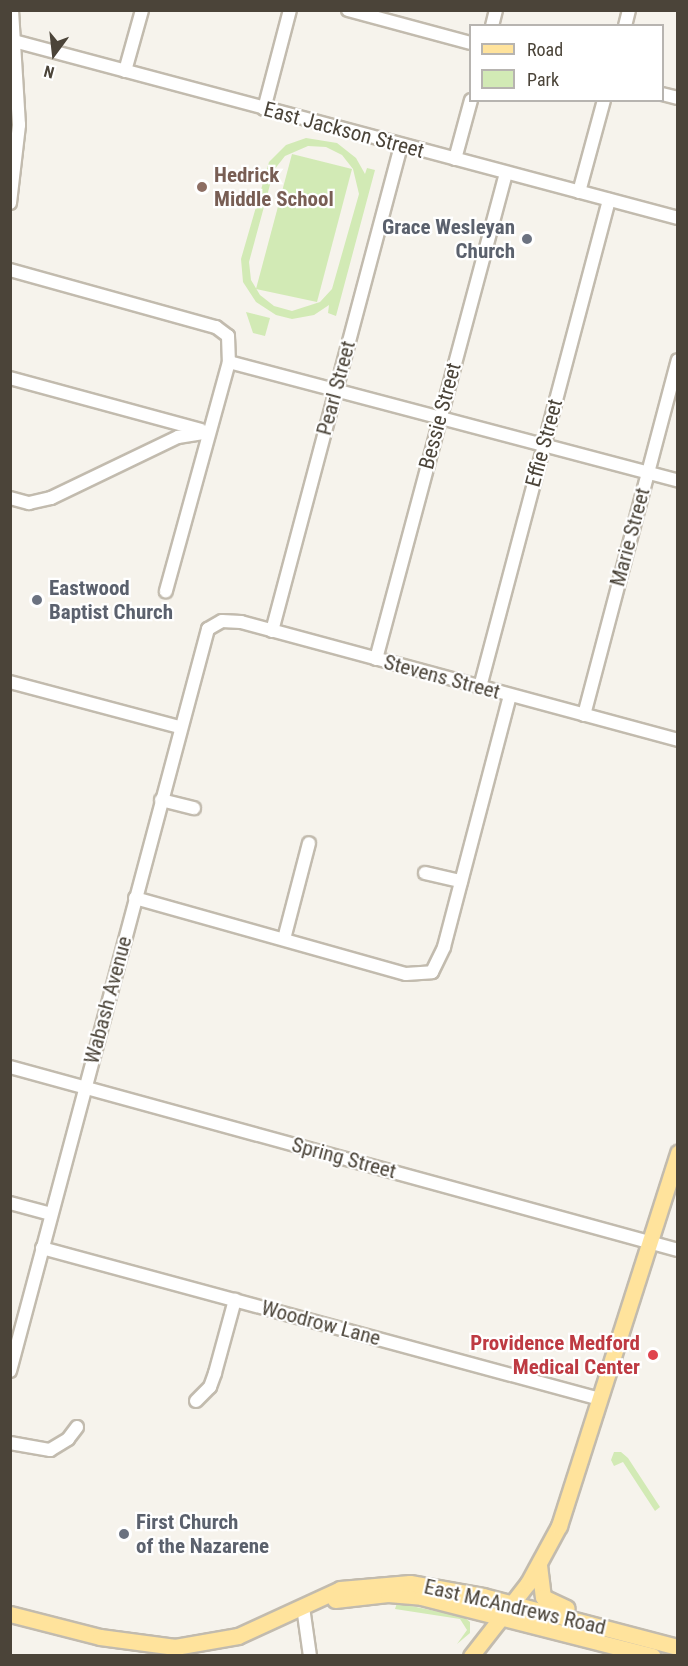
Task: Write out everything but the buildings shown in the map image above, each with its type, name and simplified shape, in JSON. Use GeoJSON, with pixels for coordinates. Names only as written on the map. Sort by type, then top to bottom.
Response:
{"type":"FeatureCollection","features":[{"type":"Feature","properties":{"kind":"main road"},"geometry":{"type":"LineString","coordinates":[[471,1656],[513,1604],[539,1566],[568,1501],[678,1153]]}},
{"type":"Feature","properties":{"kind":"main road"},"geometry":{"type":"LineString","coordinates":[[539,1566],[547,1601],[583,1612],[619,1631]]}},
{"type":"Feature","properties":{"kind":"main road","name":"East McAndrews Road"},"geometry":{"type":"LineString","coordinates":[[10,1614],[100,1637],[175,1647],[238,1636],[340,1589],[410,1582],[513,1604],[678,1647]]}},
{"type":"Feature","properties":{"kind":"main road","name":"East McAndrews Road"},"geometry":{"type":"LineString","coordinates":[[310,1604],[402,1595],[503,1616],[653,1656]]}},
{"type":"Feature","properties":{"kind":"street"},"geometry":{"type":"LineString","coordinates":[[10,203],[20,125],[11,40],[12,10]]}},
{"type":"Feature","properties":{"kind":"street"},"geometry":{"type":"LineString","coordinates":[[125,71],[142,10]]}},
{"type":"Feature","properties":{"kind":"street"},"geometry":{"type":"LineString","coordinates":[[264,109],[291,10]]}},
{"type":"Feature","properties":{"kind":"street"},"geometry":{"type":"LineString","coordinates":[[348,10],[469,42]]}},
{"type":"Feature","properties":{"kind":"street","name":"East Jackson Street"},"geometry":{"type":"LineString","coordinates":[[11,40],[401,146],[678,218]]}},
{"type":"Feature","properties":{"kind":"street"},"geometry":{"type":"LineString","coordinates":[[455,159],[470,102]]}},
{"type":"Feature","properties":{"kind":"street"},"geometry":{"type":"LineString","coordinates":[[579,192],[603,102]]}},
{"type":"Feature","properties":{"kind":"street","name":"Pearl Street"},"geometry":{"type":"LineString","coordinates":[[272,631],[401,146]]}},
{"type":"Feature","properties":{"kind":"street","name":"Bessie Street"},"geometry":{"type":"LineString","coordinates":[[376,659],[506,173]]}},
{"type":"Feature","properties":{"kind":"street","name":"Effie Street"},"geometry":{"type":"LineString","coordinates":[[480,687],[609,200]]}},
{"type":"Feature","properties":{"kind":"street"},"geometry":{"type":"LineString","coordinates":[[10,270],[216,327],[228,336],[229,362],[166,591]]}},
{"type":"Feature","properties":{"kind":"street","name":"Marie Street"},"geometry":{"type":"LineString","coordinates":[[584,715],[678,360]]}},
{"type":"Feature","properties":{"kind":"street"},"geometry":{"type":"LineString","coordinates":[[229,362],[678,481]]}},
{"type":"Feature","properties":{"kind":"street"},"geometry":{"type":"LineString","coordinates":[[10,378],[208,432]]}},
{"type":"Feature","properties":{"kind":"street"},"geometry":{"type":"LineString","coordinates":[[10,498],[29,503],[51,498],[178,437],[208,432]]}},
{"type":"Feature","properties":{"kind":"street","name":"Stevens Street"},"geometry":{"type":"LineString","coordinates":[[208,629],[226,620],[678,740]]}},
{"type":"Feature","properties":{"kind":"street","name":"Wabash Avenue"},"geometry":{"type":"LineString","coordinates":[[10,1371],[14,1340],[42,1248],[179,728],[208,629]]}},
{"type":"Feature","properties":{"kind":"street"},"geometry":{"type":"LineString","coordinates":[[10,682],[179,728]]}},
{"type":"Feature","properties":{"kind":"street"},"geometry":{"type":"LineString","coordinates":[[135,898],[406,974],[432,972],[443,953],[510,695]]}},
{"type":"Feature","properties":{"kind":"street"},"geometry":{"type":"LineString","coordinates":[[161,800],[194,808]]}},
{"type":"Feature","properties":{"kind":"street"},"geometry":{"type":"LineString","coordinates":[[284,939],[309,843]]}},
{"type":"Feature","properties":{"kind":"street"},"geometry":{"type":"LineString","coordinates":[[425,873],[461,881]]}},
{"type":"Feature","properties":{"kind":"street","name":"Spring Street"},"geometry":{"type":"LineString","coordinates":[[10,1067],[678,1250]]}},
{"type":"Feature","properties":{"kind":"street"},"geometry":{"type":"LineString","coordinates":[[10,1203],[51,1214]]}},
{"type":"Feature","properties":{"kind":"street","name":"Woodrow Lane"},"geometry":{"type":"LineString","coordinates":[[42,1248],[600,1399]]}},
{"type":"Feature","properties":{"kind":"street"},"geometry":{"type":"LineString","coordinates":[[196,1401],[210,1387],[235,1300]]}},
{"type":"Feature","properties":{"kind":"street"},"geometry":{"type":"LineString","coordinates":[[10,1443],[50,1450],[68,1439],[77,1428]]}},
{"type":"Feature","properties":{"kind":"street"},"geometry":{"type":"LineString","coordinates":[[310,1604],[310,1656]]}},
{"type":"Feature","properties":{"kind":"green space"},"geometry":{"type":"Polygon","coordinates":[[[306,138],[337,143],[356,158],[365,174],[367,168],[375,170],[336,316],[328,313],[329,305],[314,315],[292,319],[276,315],[256,302],[243,282],[241,259],[269,162],[286,145],[306,138]],[[308,146],[285,156],[274,170],[249,262],[251,280],[260,295],[274,306],[292,311],[320,302],[332,289],[359,194],[353,169],[342,155],[326,147],[308,146]]]}},
{"type":"Feature","properties":{"kind":"green space"},"geometry":{"type":"Polygon","coordinates":[[[292,154],[352,169],[317,302],[256,289],[292,154]]]}},
{"type":"Feature","properties":{"kind":"green space"},"geometry":{"type":"Polygon","coordinates":[[[246,312],[270,318],[265,336],[253,333],[246,312]]]}},
{"type":"Feature","properties":{"kind":"green space"},"geometry":{"type":"Polygon","coordinates":[[[614,1452],[621,1452],[628,1458],[660,1507],[655,1511],[623,1462],[614,1466],[611,1460],[614,1452]]]}},
{"type":"Feature","properties":{"kind":"green space"},"geometry":{"type":"Polygon","coordinates":[[[397,1603],[464,1617],[470,1622],[470,1633],[457,1644],[467,1630],[460,1619],[395,1609],[397,1603]]]}},
{"type":"Feature","properties":{"kind":"place","name":"Hedrick Middle School"},"geometry":{"type":"Point","coordinates":[202,187]}},
{"type":"Feature","properties":{"kind":"place","name":"Grace Wesleyan Church"},"geometry":{"type":"Point","coordinates":[527,239]}},
{"type":"Feature","properties":{"kind":"place","name":"Eastwood Baptist Church"},"geometry":{"type":"Point","coordinates":[37,600]}},
{"type":"Feature","properties":{"kind":"place","name":"Providence Medford Medical Center"},"geometry":{"type":"Point","coordinates":[653,1355]}},
{"type":"Feature","properties":{"kind":"place","name":"First Church of the Nazarene"},"geometry":{"type":"Point","coordinates":[124,1534]}}]}
